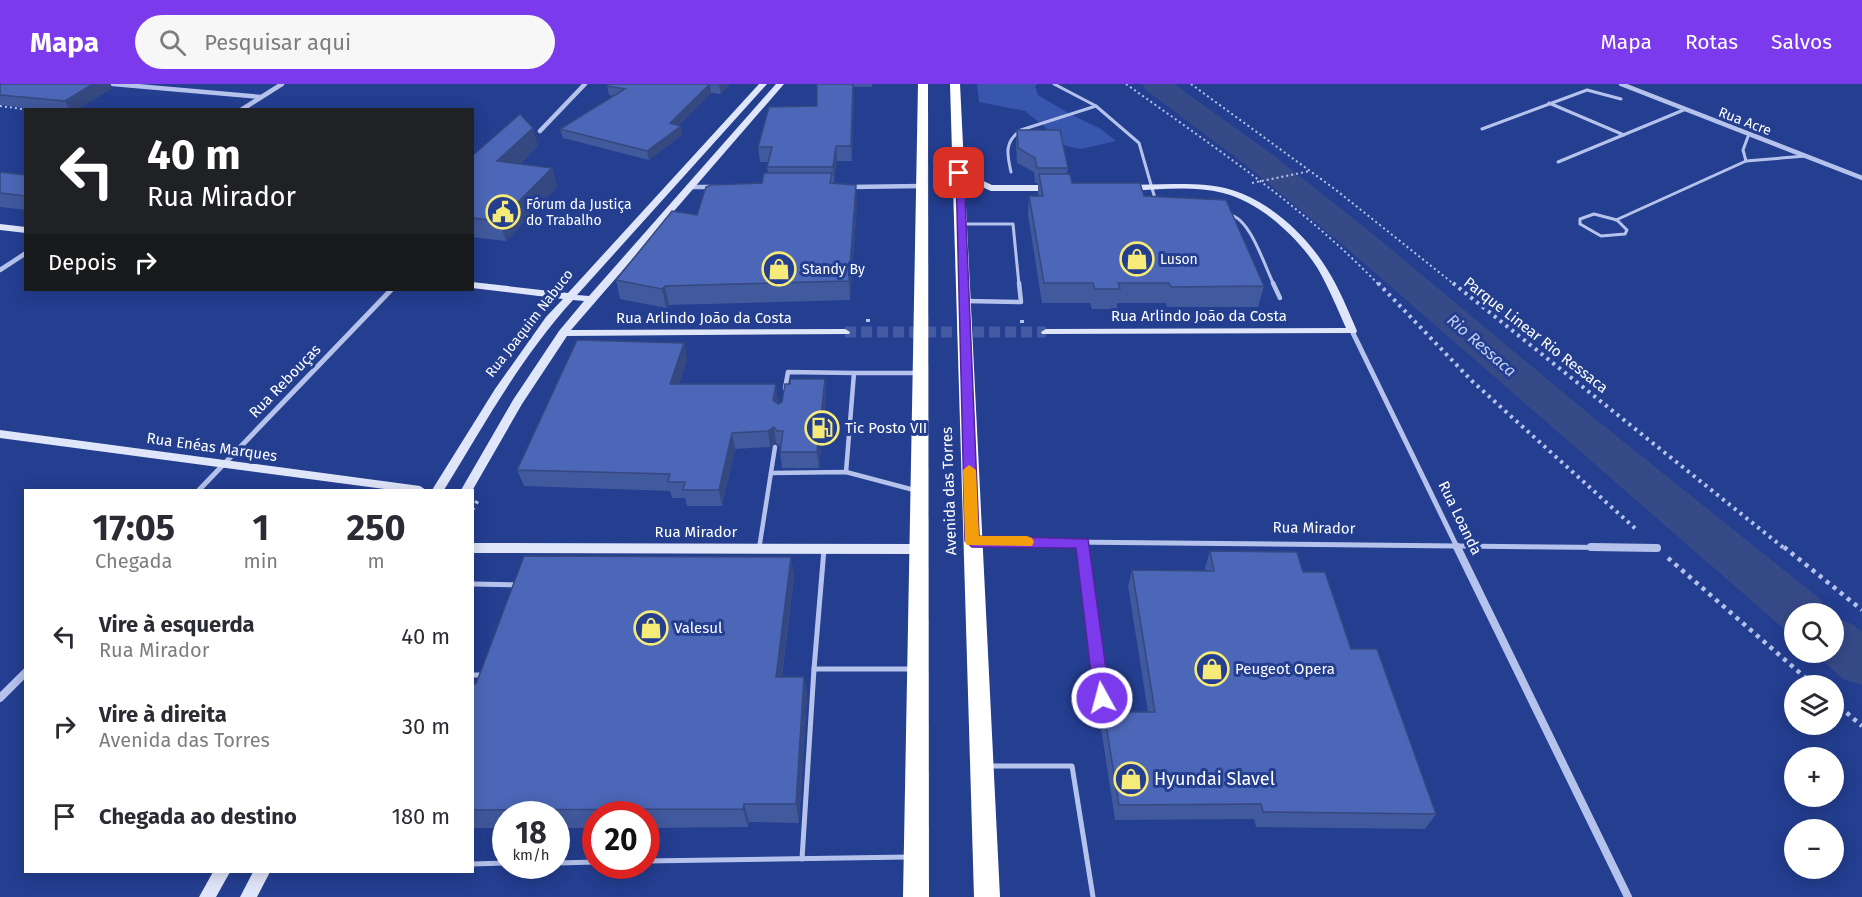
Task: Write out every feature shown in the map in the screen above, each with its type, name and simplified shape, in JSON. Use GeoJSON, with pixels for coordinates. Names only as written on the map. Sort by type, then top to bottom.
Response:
{"type":"FeatureCollection","features":[{"type":"Feature","properties":{"kind":"highway","name":"Avenida das Torres"},"geometry":{"type":"LineString","coordinates":[[916,897],[923,84]]}},
{"type":"Feature","properties":{"kind":"highway","name":"Avenida das Torres"},"geometry":{"type":"LineString","coordinates":[[955,84],[987,897]]}},
{"type":"Feature","properties":{"kind":"main road","name":"Rua Joaquim Nabuco"},"geometry":{"type":"LineString","coordinates":[[439,489],[499,391],[568,297],[763,84]]}},
{"type":"Feature","properties":{"kind":"main road"},"geometry":{"type":"LineString","coordinates":[[468,489],[517,403],[563,333],[590,299],[780,84]]}},
{"type":"Feature","properties":{"kind":"main road"},"geometry":{"type":"LineString","coordinates":[[959,173],[991,188],[1059,188]]}},
{"type":"Feature","properties":{"kind":"main road","name":"Rua Loanda"},"geometry":{"type":"LineString","coordinates":[[1117,188],[1222,190],[1239,194],[1264,208],[1311,253],[1329,280],[1352,331]]}},
{"type":"Feature","properties":{"kind":"main road"},"geometry":{"type":"LineString","coordinates":[[0,227],[24,230]]}},
{"type":"Feature","properties":{"kind":"main road"},"geometry":{"type":"LineString","coordinates":[[474,285],[590,299]]}},
{"type":"Feature","properties":{"kind":"main road","name":"Rua Arlindo João da Costa"},"geometry":{"type":"LineString","coordinates":[[1046,332],[1352,331]]}},
{"type":"Feature","properties":{"kind":"main road","name":"Rua Arlindo João da Costa"},"geometry":{"type":"LineString","coordinates":[[563,333],[845,332]]}},
{"type":"Feature","properties":{"kind":"main road","name":"Rua Enéas Marques"},"geometry":{"type":"LineString","coordinates":[[0,434],[412,489]]}},
{"type":"Feature","properties":{"kind":"main road","name":"Rua Mirador"},"geometry":{"type":"LineString","coordinates":[[474,548],[919,549]]}},
{"type":"Feature","properties":{"kind":"main road"},"geometry":{"type":"LineString","coordinates":[[207,897],[221,873]]}},
{"type":"Feature","properties":{"kind":"main road"},"geometry":{"type":"LineString","coordinates":[[248,897],[261,873]]}},
{"type":"Feature","properties":{"kind":"street"},"geometry":{"type":"LineString","coordinates":[[113,84],[261,97]]}},
{"type":"Feature","properties":{"kind":"street"},"geometry":{"type":"LineString","coordinates":[[244,108],[282,84]]}},
{"type":"Feature","properties":{"kind":"street"},"geometry":{"type":"LineString","coordinates":[[540,131],[585,84]]}},
{"type":"Feature","properties":{"kind":"street","name":"Rua Acre"},"geometry":{"type":"LineString","coordinates":[[1621,84],[1862,178]]}},
{"type":"Feature","properties":{"kind":"street"},"geometry":{"type":"LineString","coordinates":[[842,187],[922,186]]}},
{"type":"Feature","properties":{"kind":"street"},"geometry":{"type":"LineString","coordinates":[[688,187],[726,187]]}},
{"type":"Feature","properties":{"kind":"street"},"geometry":{"type":"LineString","coordinates":[[0,270],[24,254]]}},
{"type":"Feature","properties":{"kind":"street","name":"Rua Rebouças"},"geometry":{"type":"LineString","coordinates":[[200,489],[390,291]]}},
{"type":"Feature","properties":{"kind":"street","name":"Rua Loanda"},"geometry":{"type":"LineString","coordinates":[[1352,331],[1628,897]]}},
{"type":"Feature","properties":{"kind":"street","name":"Rua Mirador"},"geometry":{"type":"LineString","coordinates":[[972,541],[1657,548]]}},
{"type":"Feature","properties":{"kind":"street"},"geometry":{"type":"LineString","coordinates":[[0,698],[24,674]]}},
{"type":"Feature","properties":{"kind":"lane"},"geometry":{"type":"LineString","coordinates":[[1054,84],[1096,106],[1139,143],[1158,209]]}},
{"type":"Feature","properties":{"kind":"lane"},"geometry":{"type":"LineString","coordinates":[[1482,129],[1587,90],[1621,99]]}},
{"type":"Feature","properties":{"kind":"lane"},"geometry":{"type":"LineString","coordinates":[[1549,103],[1624,135]]}},
{"type":"Feature","properties":{"kind":"lane"},"geometry":{"type":"LineString","coordinates":[[1011,172],[1006,147],[1011,137],[1021,130],[1096,106]]}},
{"type":"Feature","properties":{"kind":"lane"},"geometry":{"type":"LineString","coordinates":[[1558,162],[1686,109]]}},
{"type":"Feature","properties":{"kind":"lane"},"geometry":{"type":"LineString","coordinates":[[1746,161],[1743,150],[1749,134]]}},
{"type":"Feature","properties":{"kind":"lane"},"geometry":{"type":"LineString","coordinates":[[1616,220],[1627,230],[1625,234],[1607,237],[1595,234],[1580,224],[1580,219],[1594,214],[1616,220],[1746,161],[1806,156]]}},
{"type":"Feature","properties":{"kind":"lane"},"geometry":{"type":"LineString","coordinates":[[1223,214],[1236,216],[1245,223],[1280,298]]}},
{"type":"Feature","properties":{"kind":"lane"},"geometry":{"type":"LineString","coordinates":[[960,224],[1013,224],[1021,302],[963,301]]}},
{"type":"Feature","properties":{"kind":"lane"},"geometry":{"type":"LineString","coordinates":[[784,394],[788,372],[921,373]]}},
{"type":"Feature","properties":{"kind":"lane"},"geometry":{"type":"LineString","coordinates":[[846,471],[854,373]]}},
{"type":"Feature","properties":{"kind":"lane"},"geometry":{"type":"LineString","coordinates":[[759,549],[775,447]]}},
{"type":"Feature","properties":{"kind":"lane"},"geometry":{"type":"LineString","coordinates":[[771,473],[846,471],[920,492]]}},
{"type":"Feature","properties":{"kind":"lane"},"geometry":{"type":"LineString","coordinates":[[1083,542],[1102,698]]}},
{"type":"Feature","properties":{"kind":"lane"},"geometry":{"type":"LineString","coordinates":[[802,859],[813,669],[824,549]]}},
{"type":"Feature","properties":{"kind":"lane"},"geometry":{"type":"LineString","coordinates":[[474,584],[522,585],[518,595]]}},
{"type":"Feature","properties":{"kind":"lane"},"geometry":{"type":"LineString","coordinates":[[474,675],[488,675],[492,665]]}},
{"type":"Feature","properties":{"kind":"lane"},"geometry":{"type":"LineString","coordinates":[[813,669],[918,669]]}},
{"type":"Feature","properties":{"kind":"lane"},"geometry":{"type":"LineString","coordinates":[[981,766],[1072,766],[1093,897]]}},
{"type":"Feature","properties":{"kind":"lane"},"geometry":{"type":"LineString","coordinates":[[660,861],[917,857]]}},
{"type":"Feature","properties":{"kind":"lane"},"geometry":{"type":"LineString","coordinates":[[474,864],[492,863]]}},
{"type":"Feature","properties":{"kind":"path"},"geometry":{"type":"LineString","coordinates":[[1126,84],[1262,181],[1347,251],[1472,381],[1802,675]]}},
{"type":"Feature","properties":{"kind":"path","name":"Parque Linear Rio Ressaca"},"geometry":{"type":"LineString","coordinates":[[1191,84],[1310,171],[1862,610]]}},
{"type":"Feature","properties":{"kind":"path"},"geometry":{"type":"LineString","coordinates":[[1,105],[24,109]]}},
{"type":"Feature","properties":{"kind":"path"},"geometry":{"type":"LineString","coordinates":[[1262,181],[1310,171]]}},
{"type":"Feature","properties":{"kind":"path"},"geometry":{"type":"LineString","coordinates":[[868,320],[868,326]]}},
{"type":"Feature","properties":{"kind":"path"},"geometry":{"type":"LineString","coordinates":[[1844,710],[1862,726]]}},
{"type":"Feature","properties":{"kind":"shaded area"},"geometry":{"type":"Polygon","coordinates":[[[977,84],[1038,84],[1035,86],[1038,95],[1101,129],[1116,141],[1081,149],[1057,144],[1046,128],[1025,111],[979,102],[977,84]]]}},
{"type":"Feature","properties":{"kind":"building"},"geometry":{"type":"Polygon","coordinates":[[[0,84],[93,84],[65,101],[0,95],[0,84]]]}},
{"type":"Feature","properties":{"kind":"building"},"geometry":{"type":"Polygon","coordinates":[[[609,84],[710,84],[670,123],[681,126],[647,151],[560,129],[625,89],[607,86],[609,84]]]}},
{"type":"Feature","properties":{"kind":"building"},"geometry":{"type":"Polygon","coordinates":[[[817,84],[853,84],[851,146],[836,146],[833,167],[767,167],[772,147],[758,147],[769,107],[817,106],[817,84]]]}},
{"type":"Feature","properties":{"kind":"building"},"geometry":{"type":"Polygon","coordinates":[[[520,114],[533,128],[497,161],[552,168],[499,221],[474,218],[474,154],[520,114]]]}},
{"type":"Feature","properties":{"kind":"building"},"geometry":{"type":"Polygon","coordinates":[[[1017,130],[1060,130],[1068,168],[1037,168],[1035,158],[1018,148],[1017,130]]]}},
{"type":"Feature","properties":{"kind":"building"},"geometry":{"type":"Polygon","coordinates":[[[0,172],[24,175],[24,196],[0,193],[0,172]]]}},
{"type":"Feature","properties":{"kind":"building"},"geometry":{"type":"Polygon","coordinates":[[[764,173],[832,173],[830,183],[856,185],[849,281],[665,286],[662,289],[616,280],[672,211],[697,215],[706,187],[762,183],[764,173]]]}},
{"type":"Feature","properties":{"kind":"building","name":"Luson"},"geometry":{"type":"Polygon","coordinates":[[[1039,174],[1070,174],[1072,183],[1140,183],[1144,196],[1226,200],[1264,286],[1171,287],[1169,283],[1118,283],[1120,289],[1095,289],[1093,283],[1044,283],[1029,196],[1043,196],[1039,174]]]}},
{"type":"Feature","properties":{"kind":"building"},"geometry":{"type":"Polygon","coordinates":[[[577,340],[684,343],[670,384],[776,384],[773,400],[778,404],[782,402],[785,384],[790,384],[790,379],[825,379],[817,452],[780,452],[783,431],[777,431],[774,427],[768,431],[732,433],[719,490],[683,490],[685,482],[668,482],[670,474],[517,470],[577,340]]]}},
{"type":"Feature","properties":{"kind":"building"},"geometry":{"type":"Polygon","coordinates":[[[1210,551],[1297,552],[1303,572],[1325,572],[1351,649],[1377,649],[1436,814],[1263,812],[1261,804],[1119,805],[1104,712],[1155,712],[1132,570],[1214,571],[1210,551]]]}},
{"type":"Feature","properties":{"kind":"building"},"geometry":{"type":"Polygon","coordinates":[[[524,556],[791,557],[776,677],[804,677],[796,804],[744,804],[743,809],[660,809],[660,801],[582,801],[582,810],[570,810],[570,801],[492,801],[492,810],[474,810],[474,684],[476,684],[524,556]]]}},
{"type":"Feature","properties":{"kind":"waterway","name":"Rio Ressaca"},"geometry":{"type":"LineString","coordinates":[[1156,84],[1257,159],[1356,238],[1789,603]]}},
{"type":"Feature","properties":{"kind":"waterway","name":"Rio Ressaca"},"geometry":{"type":"LineString","coordinates":[[1844,648],[1862,663]]}},
{"type":"Feature","properties":{"kind":"tunnel"},"geometry":{"type":"LineString","coordinates":[[845,332],[1046,332]]}},
{"type":"Feature","properties":{"kind":"slow traffic"},"geometry":{"type":"LineString","coordinates":[[969,470],[972,541],[1027,542]]}},
{"type":"Feature","properties":{"kind":"place","name":"Fórum da Justiça do Trabalho"},"geometry":{"type":"Point","coordinates":[503,212]}},
{"type":"Feature","properties":{"kind":"place","name":"Luson"},"geometry":{"type":"Point","coordinates":[1137,259]}},
{"type":"Feature","properties":{"kind":"place","name":"Standy By"},"geometry":{"type":"Point","coordinates":[779,269]}},
{"type":"Feature","properties":{"kind":"place","name":"Tic Posto VII"},"geometry":{"type":"Point","coordinates":[822,428]}},
{"type":"Feature","properties":{"kind":"place","name":"Valesul"},"geometry":{"type":"Point","coordinates":[651,628]}},
{"type":"Feature","properties":{"kind":"place","name":"Peugeot Opera"},"geometry":{"type":"Point","coordinates":[1212,669]}},
{"type":"Feature","properties":{"kind":"place","name":"Hyundai Slavel"},"geometry":{"type":"Point","coordinates":[1131,779]}},
{"type":"Feature","properties":{"kind":"route"},"geometry":{"type":"LineString","coordinates":[[959,173],[972,541],[1083,542],[1102,698]]}}]}
